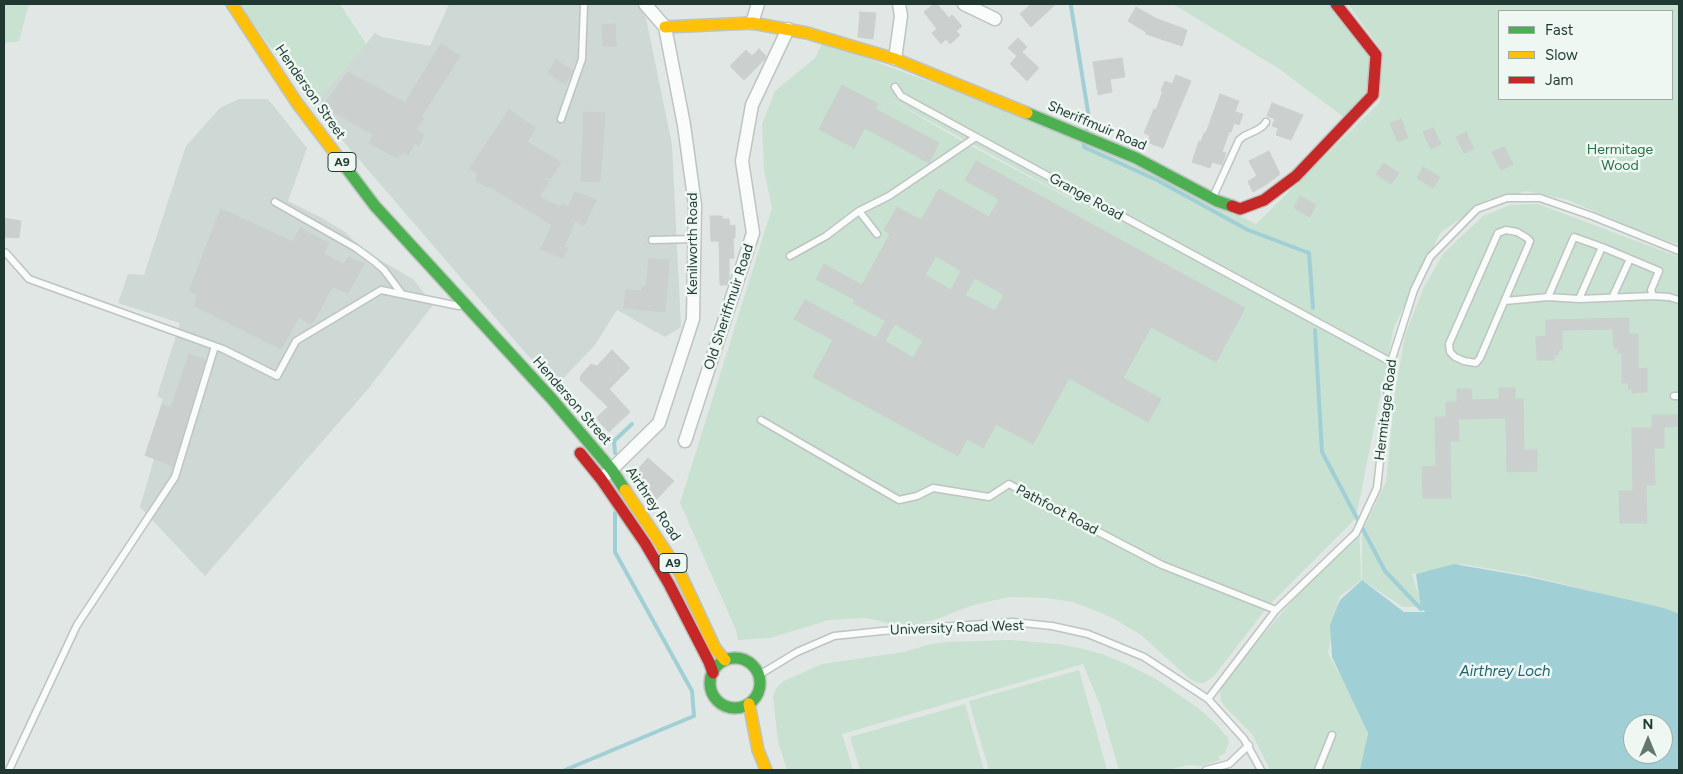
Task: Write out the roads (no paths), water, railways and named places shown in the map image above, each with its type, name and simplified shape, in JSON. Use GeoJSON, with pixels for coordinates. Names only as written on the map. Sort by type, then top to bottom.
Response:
{"type":"FeatureCollection","features":[{"type":"Feature","properties":{"kind":"main road","name":"Henderson Street"},"geometry":{"type":"LineString","coordinates":[[232,4],[297,103],[375,206],[552,398],[612,470]]}},
{"type":"Feature","properties":{"kind":"main road","name":"Sheriffmuir Road"},"geometry":{"type":"LineString","coordinates":[[665,26],[752,23],[788,29],[895,59],[1136,158],[1213,198],[1240,208],[1264,200],[1296,176],[1373,95],[1376,55],[1336,4]]}},
{"type":"Feature","properties":{"kind":"main road","name":"Henderson Street"},"geometry":{"type":"LineString","coordinates":[[468,307],[543,407]]}},
{"type":"Feature","properties":{"kind":"main road","name":"Henderson Street"},"geometry":{"type":"LineString","coordinates":[[572,443],[601,479]]}},
{"type":"Feature","properties":{"kind":"main road","name":"Airthrey Road"},"geometry":{"type":"LineString","coordinates":[[612,470],[680,573],[715,648],[725,660]]}},
{"type":"Feature","properties":{"kind":"main road","name":"Airthrey Road"},"geometry":{"type":"LineString","coordinates":[[601,479],[645,543],[669,584],[709,662],[712,673]]}},
{"type":"Feature","properties":{"kind":"main road"},"geometry":{"type":"LineString","coordinates":[[712,673],[725,660],[738,658],[754,666],[759,675],[760,686],[756,697],[749,704],[758,750],[766,770]]}},
{"type":"Feature","properties":{"kind":"main road","name":"A9"},"geometry":{"type":"LineString","coordinates":[[712,673],[710,687],[714,697],[722,704],[735,713],[749,704]]}},
{"type":"Feature","properties":{"kind":"main road"},"geometry":{"type":"LineString","coordinates":[[743,735],[757,770]]}},
{"type":"Feature","properties":{"kind":"street"},"geometry":{"type":"LineString","coordinates":[[645,4],[665,26]]}},
{"type":"Feature","properties":{"kind":"street"},"geometry":{"type":"LineString","coordinates":[[752,23],[758,4]]}},
{"type":"Feature","properties":{"kind":"street"},"geometry":{"type":"LineString","coordinates":[[895,59],[901,16],[899,4]]}},
{"type":"Feature","properties":{"kind":"street"},"geometry":{"type":"LineString","coordinates":[[964,4],[996,19]]}},
{"type":"Feature","properties":{"kind":"street","name":"Kenilworth Road"},"geometry":{"type":"LineString","coordinates":[[601,479],[659,423],[693,319],[695,205],[684,125],[665,26]]}},
{"type":"Feature","properties":{"kind":"street","name":"Old Sheriffmuir Road"},"geometry":{"type":"LineString","coordinates":[[685,441],[753,233],[742,161],[752,104],[788,29]]}},
{"type":"Feature","properties":{"kind":"lane"},"geometry":{"type":"LineString","coordinates":[[561,119],[582,59],[584,4]]}},
{"type":"Feature","properties":{"kind":"lane","name":"Grange Road"},"geometry":{"type":"LineString","coordinates":[[895,87],[901,96],[1391,362]]}},
{"type":"Feature","properties":{"kind":"lane"},"geometry":{"type":"LineString","coordinates":[[1213,198],[1239,140],[1257,130],[1266,122]]}},
{"type":"Feature","properties":{"kind":"lane"},"geometry":{"type":"LineString","coordinates":[[790,256],[826,236],[859,211],[889,196],[976,137]]}},
{"type":"Feature","properties":{"kind":"lane","name":"Hermitage Road"},"geometry":{"type":"LineString","coordinates":[[1208,699],[1276,610],[1356,532],[1377,488],[1391,362],[1414,290],[1430,257],[1477,208],[1507,198],[1540,198],[1592,216],[1679,251]]}},
{"type":"Feature","properties":{"kind":"lane"},"geometry":{"type":"LineString","coordinates":[[275,202],[341,239],[375,262],[384,270],[402,294]]}},
{"type":"Feature","properties":{"kind":"lane"},"geometry":{"type":"LineString","coordinates":[[859,211],[877,234]]}},
{"type":"Feature","properties":{"kind":"lane"},"geometry":{"type":"LineString","coordinates":[[1506,230],[1517,232],[1530,241],[1505,301],[1480,358],[1476,363],[1464,360],[1450,352],[1449,344],[1498,233],[1506,230]]}},
{"type":"Feature","properties":{"kind":"lane"},"geometry":{"type":"LineString","coordinates":[[1548,297],[1574,237],[1659,271],[1651,290],[1653,296]]}},
{"type":"Feature","properties":{"kind":"lane"},"geometry":{"type":"LineString","coordinates":[[652,240],[694,239]]}},
{"type":"Feature","properties":{"kind":"lane"},"geometry":{"type":"LineString","coordinates":[[1579,299],[1602,247]]}},
{"type":"Feature","properties":{"kind":"lane"},"geometry":{"type":"LineString","coordinates":[[4,252],[29,279],[214,346],[277,376],[296,341],[381,290],[468,307]]}},
{"type":"Feature","properties":{"kind":"lane"},"geometry":{"type":"LineString","coordinates":[[1612,298],[1630,259]]}},
{"type":"Feature","properties":{"kind":"lane"},"geometry":{"type":"LineString","coordinates":[[1505,301],[1548,297],[1579,299],[1653,296],[1679,300]]}},
{"type":"Feature","properties":{"kind":"lane"},"geometry":{"type":"LineString","coordinates":[[9,770],[77,625],[175,477],[214,346]]}},
{"type":"Feature","properties":{"kind":"lane","name":"Pathfoot Road"},"geometry":{"type":"LineString","coordinates":[[761,420],[899,500],[917,496],[933,488],[989,497],[1009,484],[1162,565],[1276,610]]}},
{"type":"Feature","properties":{"kind":"lane","name":"University Road West"},"geometry":{"type":"LineString","coordinates":[[759,675],[797,652],[834,636],[1013,622],[1052,626],[1088,634],[1144,657],[1208,699],[1249,745],[1261,770]]}},
{"type":"Feature","properties":{"kind":"lane"},"geometry":{"type":"LineString","coordinates":[[1318,770],[1332,735]]}},
{"type":"Feature","properties":{"kind":"lane"},"geometry":{"type":"LineString","coordinates":[[1206,770],[1230,767],[1249,745]]}},
{"type":"Feature","properties":{"kind":"water","name":"Airthrey Loch"},"geometry":{"type":"Polygon","coordinates":[[[1454,564],[1529,577],[1664,608],[1679,614],[1679,770],[1360,770],[1368,733],[1332,657],[1330,625],[1340,600],[1362,580],[1404,612],[1426,612],[1421,609],[1416,574],[1454,564]]]}},
{"type":"Feature","properties":{"kind":"waterway"},"geometry":{"type":"LineString","coordinates":[[1071,6],[1089,118],[1087,129]]}},
{"type":"Feature","properties":{"kind":"waterway"},"geometry":{"type":"LineString","coordinates":[[1084,145],[1084,147],[1157,180],[1248,230],[1309,253],[1313,308]]}},
{"type":"Feature","properties":{"kind":"waterway"},"geometry":{"type":"LineString","coordinates":[[1315,330],[1322,452],[1385,571],[1421,609]]}},
{"type":"Feature","properties":{"kind":"waterway"},"geometry":{"type":"LineString","coordinates":[[615,453],[614,441],[632,424]]}},
{"type":"Feature","properties":{"kind":"waterway"},"geometry":{"type":"LineString","coordinates":[[565,770],[694,716],[692,691],[615,552],[615,513]]}},
{"type":"Feature","properties":{"kind":"park label","name":"Hermitage Wood"},"geometry":{"type":"Point","coordinates":[1620,158]}}]}
